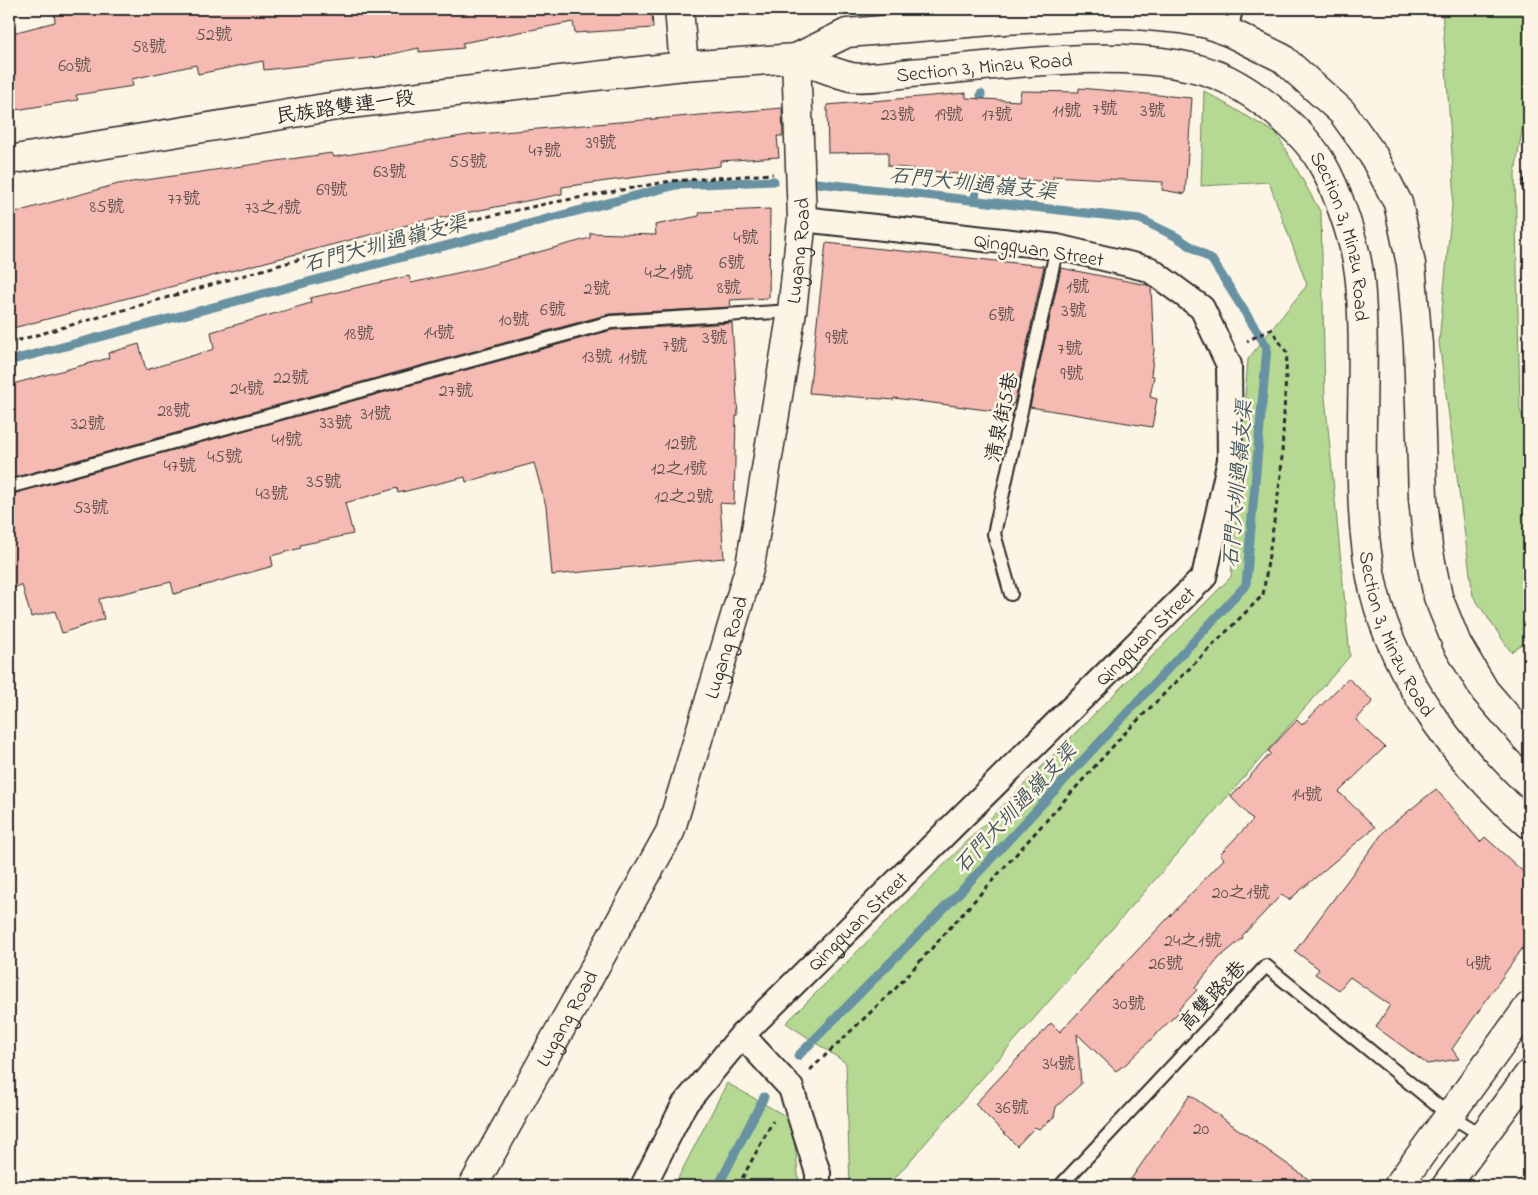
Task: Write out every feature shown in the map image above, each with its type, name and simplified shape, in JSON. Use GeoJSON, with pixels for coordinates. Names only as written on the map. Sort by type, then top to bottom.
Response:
{"type":"FeatureCollection","features":[{"type":"Feature","properties":{"kind":"main road"},"geometry":{"type":"LineString","coordinates":[[679,9],[684,66]]}},
{"type":"Feature","properties":{"kind":"main road","name":"Section 3, Minzu Road"},"geometry":{"type":"LineString","coordinates":[[684,66],[796,58],[847,33],[1004,20],[1125,14],[1181,19],[1208,24],[1234,21],[1282,58],[1342,112],[1374,154],[1398,202],[1411,264],[1418,345],[1423,498],[1428,547],[1438,597],[1457,644],[1485,690],[1529,742]]}},
{"type":"Feature","properties":{"kind":"main road","name":"Section 3, Minzu Road"},"geometry":{"type":"LineString","coordinates":[[796,58],[852,77],[1062,61],[1128,60],[1184,66],[1226,79],[1267,107],[1300,136],[1320,160],[1343,215],[1360,281],[1364,510],[1374,591],[1391,639],[1414,690],[1444,732],[1476,770],[1529,824]]}},
{"type":"Feature","properties":{"kind":"main road","name":"Lugang Road"},"geometry":{"type":"LineString","coordinates":[[473,1186],[670,832],[750,566],[792,311],[802,220],[796,58]]}},
{"type":"Feature","properties":{"kind":"main road","name":"民族路雙連一段"},"geometry":{"type":"LineString","coordinates":[[9,160],[349,104],[684,66]]}},
{"type":"Feature","properties":{"kind":"main road"},"geometry":{"type":"LineString","coordinates":[[1398,1186],[1529,1006]]}},
{"type":"Feature","properties":{"kind":"main road"},"geometry":{"type":"LineString","coordinates":[[1446,1186],[1529,1074]]}},
{"type":"Feature","properties":{"kind":"street","name":"Qingquan Street"},"geometry":{"type":"LineString","coordinates":[[643,1186],[684,1105],[742,1035],[1204,577],[1230,460],[1229,365],[1202,308],[1149,269],[1058,248],[802,220]]}},
{"type":"Feature","properties":{"kind":"street"},"geometry":{"type":"LineString","coordinates":[[742,1035],[791,1088],[818,1173],[818,1186]]}},
{"type":"Feature","properties":{"kind":"lane","name":"清泉街5巷"},"geometry":{"type":"LineString","coordinates":[[1011,594],[994,534],[1058,248]]}},
{"type":"Feature","properties":{"kind":"lane"},"geometry":{"type":"LineString","coordinates":[[9,487],[611,322],[792,311]]}},
{"type":"Feature","properties":{"kind":"lane","name":"高雙路8巷"},"geometry":{"type":"LineString","coordinates":[[1060,1186],[1266,966],[1449,1115],[1482,1135]]}},
{"type":"Feature","properties":{"kind":"path"},"geometry":{"type":"LineString","coordinates":[[9,343],[325,252],[550,203],[671,180],[801,172]]}},
{"type":"Feature","properties":{"kind":"path"},"geometry":{"type":"LineString","coordinates":[[738,1186],[791,1088],[896,988],[1123,735],[1263,595],[1281,475],[1286,353],[1271,329],[1250,340]]}},
{"type":"Feature","properties":{"kind":"green space"},"geometry":{"type":"Polygon","coordinates":[[[1442,9],[1529,9],[1529,85],[1515,174],[1520,409],[1529,439],[1529,639],[1511,652],[1473,596],[1439,342],[1454,184],[1442,9]]]}},
{"type":"Feature","properties":{"kind":"green space"},"geometry":{"type":"Polygon","coordinates":[[[1204,91],[1277,134],[1321,213],[1325,397],[1350,656],[888,1186],[850,1186],[846,1063],[786,1023],[1231,577],[1248,359],[1307,285],[1269,182],[1201,186],[1204,91]]]}},
{"type":"Feature","properties":{"kind":"green space"},"geometry":{"type":"Polygon","coordinates":[[[727,1083],[789,1118],[796,1152],[799,1186],[674,1186],[727,1083]]]}},
{"type":"Feature","properties":{"kind":"building"},"geometry":{"type":"Polygon","coordinates":[[[54,9],[652,9],[653,28],[575,33],[573,22],[462,43],[464,48],[419,52],[419,48],[378,57],[264,70],[263,61],[198,74],[196,65],[132,79],[133,86],[76,95],[78,100],[9,111],[9,34],[55,22],[54,9]]]}},
{"type":"Feature","properties":{"kind":"building"},"geometry":{"type":"Polygon","coordinates":[[[1079,88],[1192,98],[1185,194],[1162,190],[1163,182],[1053,176],[1053,182],[983,177],[888,166],[888,152],[828,153],[827,105],[966,93],[966,98],[1019,101],[1021,91],[1079,92],[1079,88]]]}},
{"type":"Feature","properties":{"kind":"building"},"geometry":{"type":"Polygon","coordinates":[[[782,108],[783,136],[777,136],[779,157],[720,161],[720,166],[562,187],[562,194],[419,222],[9,329],[9,214],[118,184],[332,153],[334,157],[468,135],[782,108]]]}},
{"type":"Feature","properties":{"kind":"building"},"geometry":{"type":"Polygon","coordinates":[[[770,209],[769,298],[730,300],[731,307],[609,314],[9,479],[9,385],[109,358],[108,353],[139,344],[146,370],[214,349],[211,332],[311,303],[310,298],[409,276],[411,283],[480,268],[590,238],[590,233],[656,235],[655,225],[699,216],[700,212],[770,209]]]}},
{"type":"Feature","properties":{"kind":"building"},"geometry":{"type":"Polygon","coordinates":[[[826,243],[1044,266],[1014,404],[1012,404],[1010,413],[894,398],[894,400],[809,393],[826,243]]]}},
{"type":"Feature","properties":{"kind":"building"},"geometry":{"type":"Polygon","coordinates":[[[1061,268],[1151,287],[1154,350],[1151,375],[1154,376],[1150,397],[1157,399],[1152,427],[1030,407],[1061,268]]]}},
{"type":"Feature","properties":{"kind":"building"},"geometry":{"type":"Polygon","coordinates":[[[732,323],[738,416],[736,416],[734,504],[720,503],[724,558],[552,575],[546,506],[534,463],[466,482],[465,477],[398,493],[397,488],[345,503],[353,534],[300,545],[301,548],[271,556],[273,566],[174,594],[171,582],[99,599],[104,619],[62,633],[55,611],[31,617],[22,585],[9,589],[9,495],[612,330],[732,323]]]}},
{"type":"Feature","properties":{"kind":"building"},"geometry":{"type":"Polygon","coordinates":[[[1348,678],[1373,701],[1356,720],[1385,747],[1339,792],[1375,827],[1289,900],[1282,894],[1242,936],[1243,938],[1219,958],[1195,988],[1197,990],[1179,1009],[1180,1011],[1126,1064],[1116,1071],[1077,1034],[1081,1084],[1056,1107],[1054,1117],[1039,1129],[1035,1127],[1017,1146],[975,1104],[1051,1023],[1060,1032],[1224,859],[1220,854],[1253,820],[1231,797],[1271,753],[1268,751],[1297,720],[1302,725],[1348,678]]]}},
{"type":"Feature","properties":{"kind":"building"},"geometry":{"type":"Polygon","coordinates":[[[1436,789],[1480,842],[1485,837],[1529,877],[1529,939],[1452,1049],[1459,1059],[1427,1064],[1376,1027],[1390,1005],[1350,977],[1339,990],[1315,974],[1319,969],[1295,951],[1385,830],[1436,789]]]}},
{"type":"Feature","properties":{"kind":"building"},"geometry":{"type":"Polygon","coordinates":[[[1190,1095],[1318,1186],[1126,1186],[1190,1095]]]}},
{"type":"Feature","properties":{"kind":"waterway"},"geometry":{"type":"LineString","coordinates":[[981,94],[981,109]]}},
{"type":"Feature","properties":{"kind":"waterway"},"geometry":{"type":"LineString","coordinates":[[975,200],[978,165]]}},
{"type":"Feature","properties":{"kind":"waterway","name":"石門大圳過嶺支渠"},"geometry":{"type":"LineString","coordinates":[[9,361],[676,185],[774,181]]}},
{"type":"Feature","properties":{"kind":"waterway","name":"石門大圳過嶺支渠"},"geometry":{"type":"LineString","coordinates":[[798,1056],[963,889],[1246,585],[1267,347],[1212,260],[1175,236],[1140,219],[808,182]]}},
{"type":"Feature","properties":{"kind":"waterway","name":"石門大圳過嶺支渠"},"geometry":{"type":"LineString","coordinates":[[718,1186],[764,1097]]}}]}
